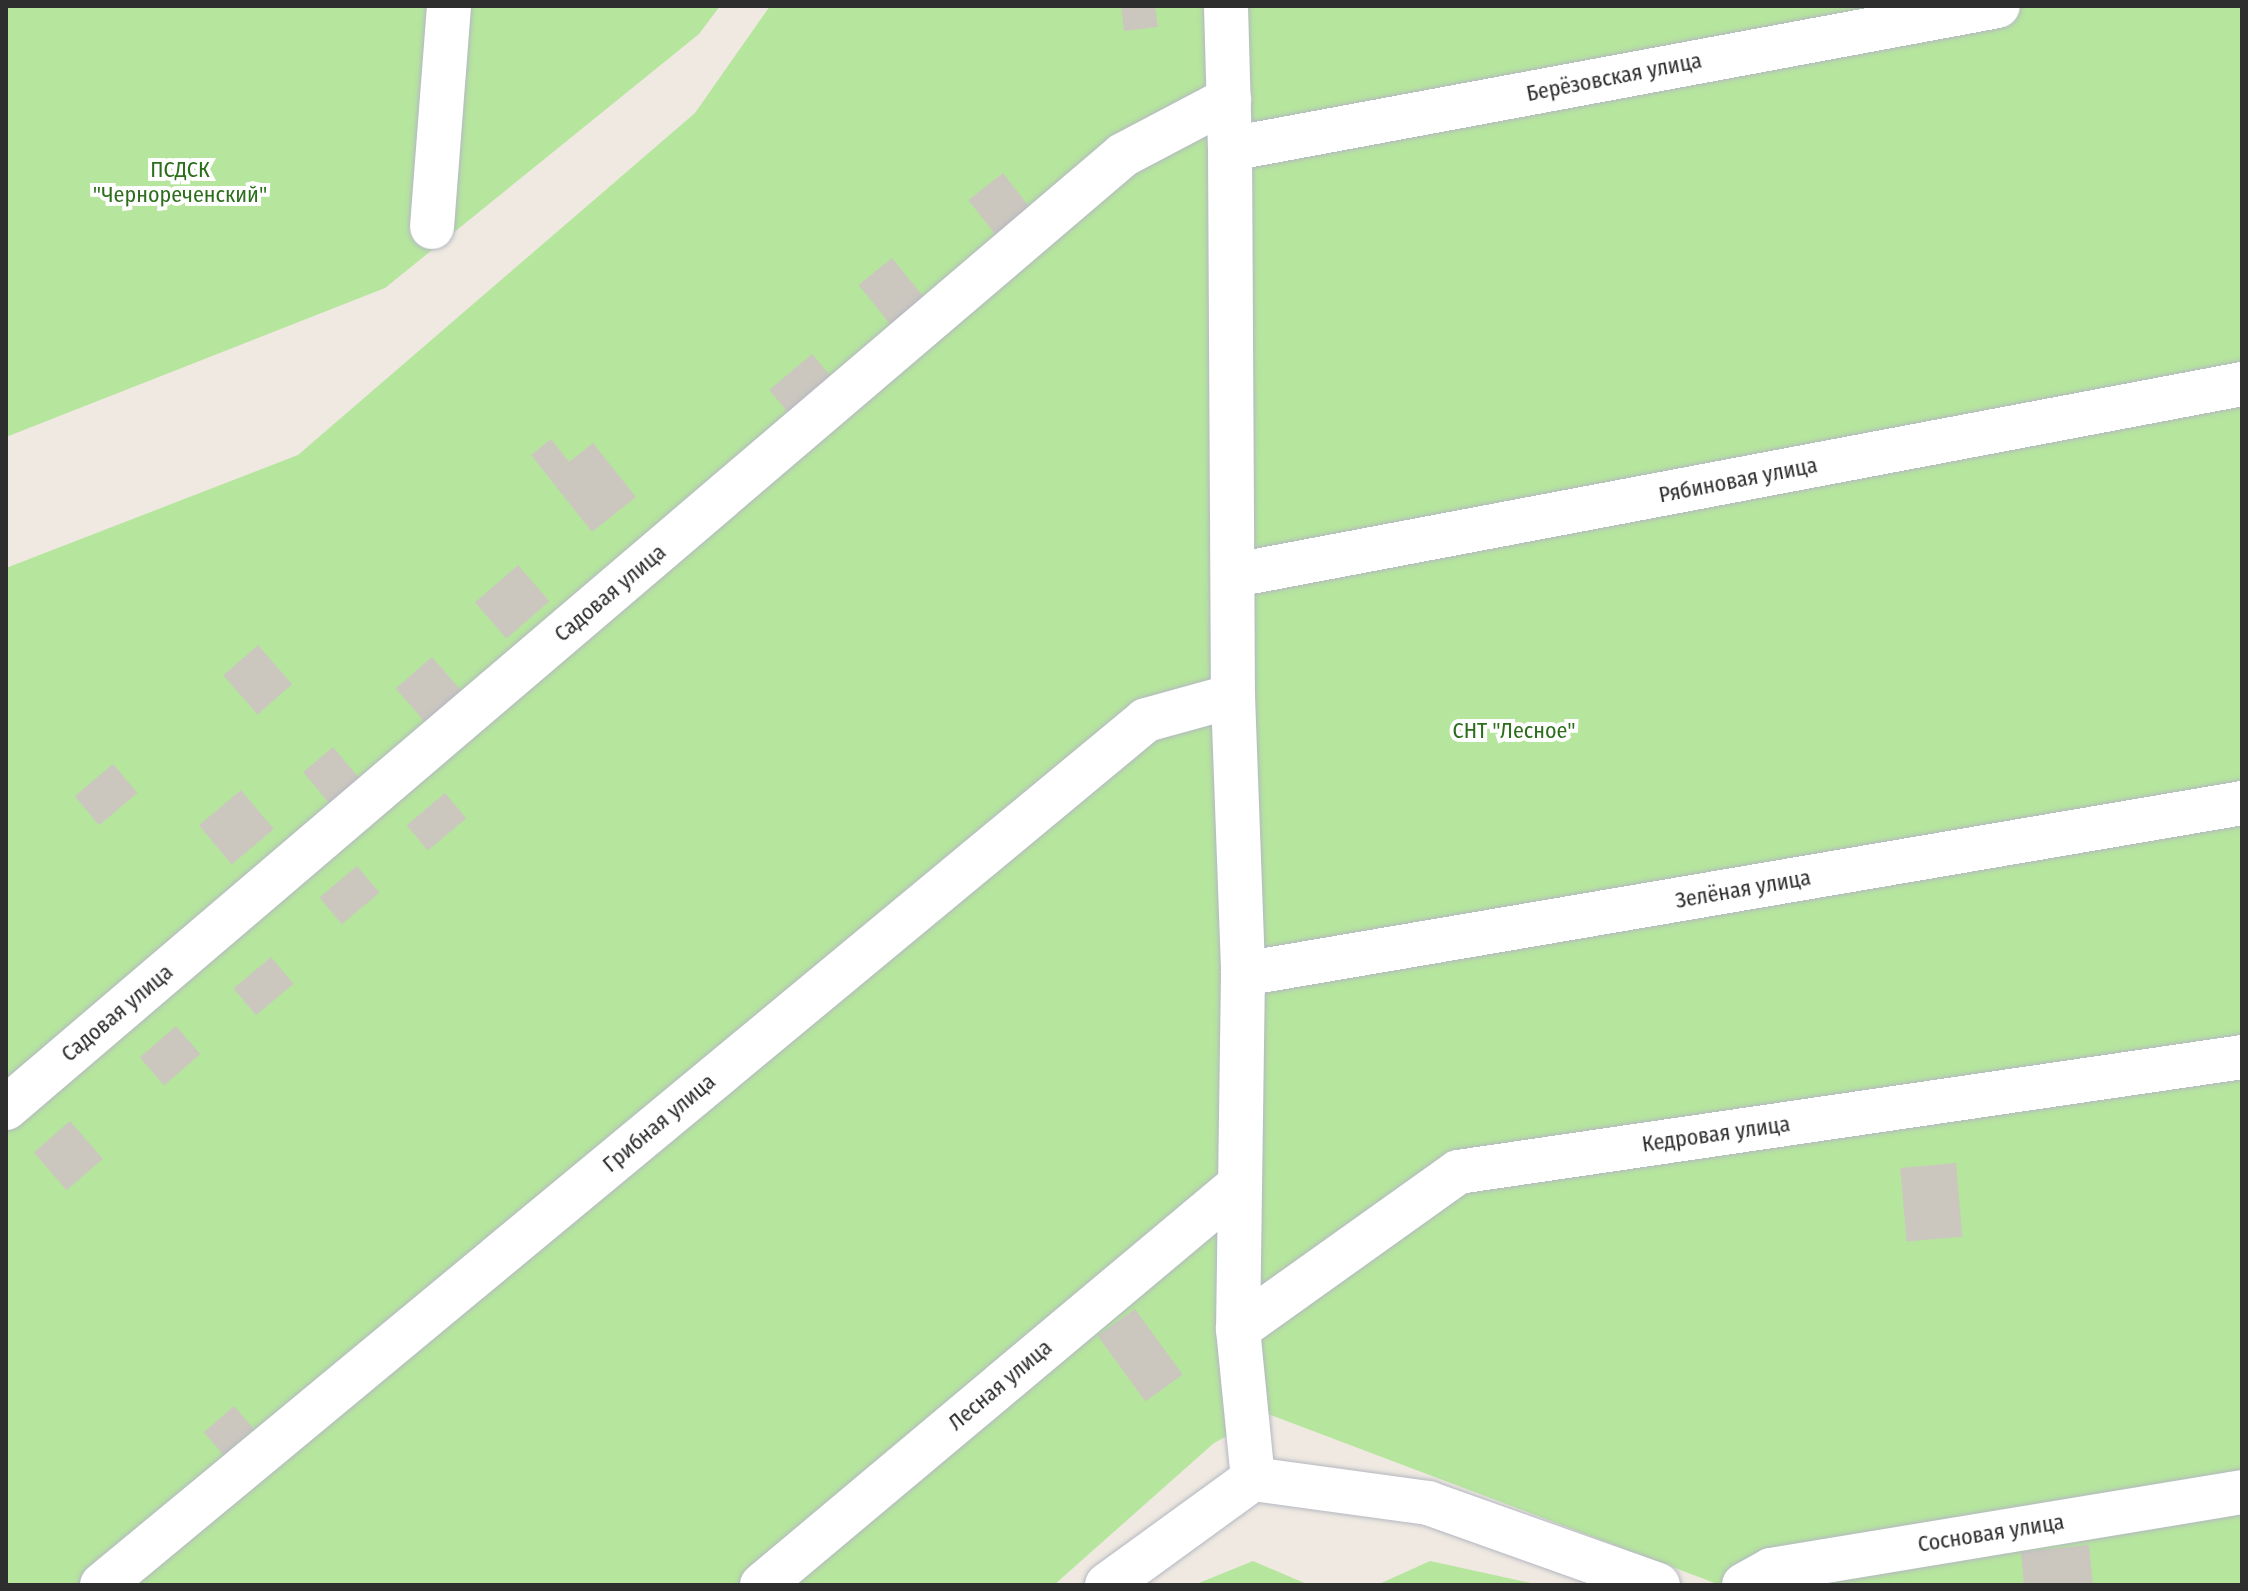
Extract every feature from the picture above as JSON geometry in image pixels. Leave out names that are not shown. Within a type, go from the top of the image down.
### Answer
[{"type":"street","points":[[432,227],[449,6]]},
{"type":"street","points":[[1226,6],[1235,575],[1233,696],[1243,974],[1238,1329],[1253,1479]]},
{"type":"street","name":"Берёзовская улица","points":[[1230,149],[1998,6]]},
{"type":"street","name":"Садовая улица","points":[[6,1108],[1123,155],[1229,99]]},
{"type":"street","name":"Рябиновая улица","points":[[1235,575],[2242,384]]},
{"type":"street","name":"Грибная улица","points":[[102,1585],[1146,720],[1233,696]]},
{"type":"street","name":"Зелёная улица","points":[[1243,974],[2242,803]]},
{"type":"street","name":"Кедровая улица","points":[[1238,1329],[1458,1172],[2242,1057]]},
{"type":"street","name":"Лесная улица","points":[[762,1585],[1238,1186]]},
{"type":"street","points":[[1107,1585],[1253,1479],[1428,1503],[1658,1585]]},
{"type":"street","name":"Сосновая улица","points":[[1744,1585],[1771,1570],[2242,1492]]},
{"type":"green space","name":"ПСДСК \"Чернореченский\"","points":[[6,6],[720,6],[699,34],[385,288],[6,437]]},
{"type":"green space","name":"СНТ \"Лесное\"","points":[[770,6],[2242,6],[2242,1585],[1720,1585],[1268,1414],[1214,1443],[1054,1585],[6,1585],[6,568],[298,455],[695,113]]},
{"type":"green space","points":[[1253,1561],[1309,1585],[1194,1585]]},
{"type":"green space","points":[[1430,1561],[1540,1585],[1377,1585]]},
{"type":"building","points":[[1121,6],[1155,6],[1158,27],[1124,31]]},
{"type":"building","points":[[1003,173],[1032,210],[997,237],[968,200]]},
{"type":"building","points":[[892,258],[929,303],[895,330],[859,285]]},
{"type":"building","points":[[812,354],[836,383],[794,419],[769,390]]},
{"type":"building","points":[[551,439],[569,462],[593,443],[636,497],[592,532],[531,455]]},
{"type":"building","points":[[518,565],[549,601],[506,639],[475,602]]},
{"type":"building","points":[[258,645],[292,684],[257,714],[223,675]]},
{"type":"building","points":[[432,657],[462,692],[426,723],[396,688]]},
{"type":"building","points":[[333,747],[366,786],[336,811],[303,772]]},
{"type":"building","points":[[113,764],[137,793],[99,825],[75,796]]},
{"type":"building","points":[[241,790],[274,829],[232,864],[199,825]]},
{"type":"building","points":[[445,793],[466,818],[428,850],[407,825]]},
{"type":"building","points":[[357,866],[379,893],[342,924],[319,897]]},
{"type":"building","points":[[271,957],[293,984],[256,1015],[233,988]]},
{"type":"building","points":[[176,1026],[200,1054],[164,1085],[140,1057]]},
{"type":"building","points":[[70,1121],[103,1159],[67,1190],[34,1152]]},
{"type":"building","points":[[1956,1163],[1962,1237],[1907,1242],[1900,1168]]},
{"type":"building","points":[[1135,1309],[1183,1375],[1145,1402],[1098,1336]]},
{"type":"building","points":[[234,1406],[254,1429],[223,1455],[204,1432]]},
{"type":"building","points":[[2089,1545],[2093,1585],[2024,1585],[2021,1552]]}]
